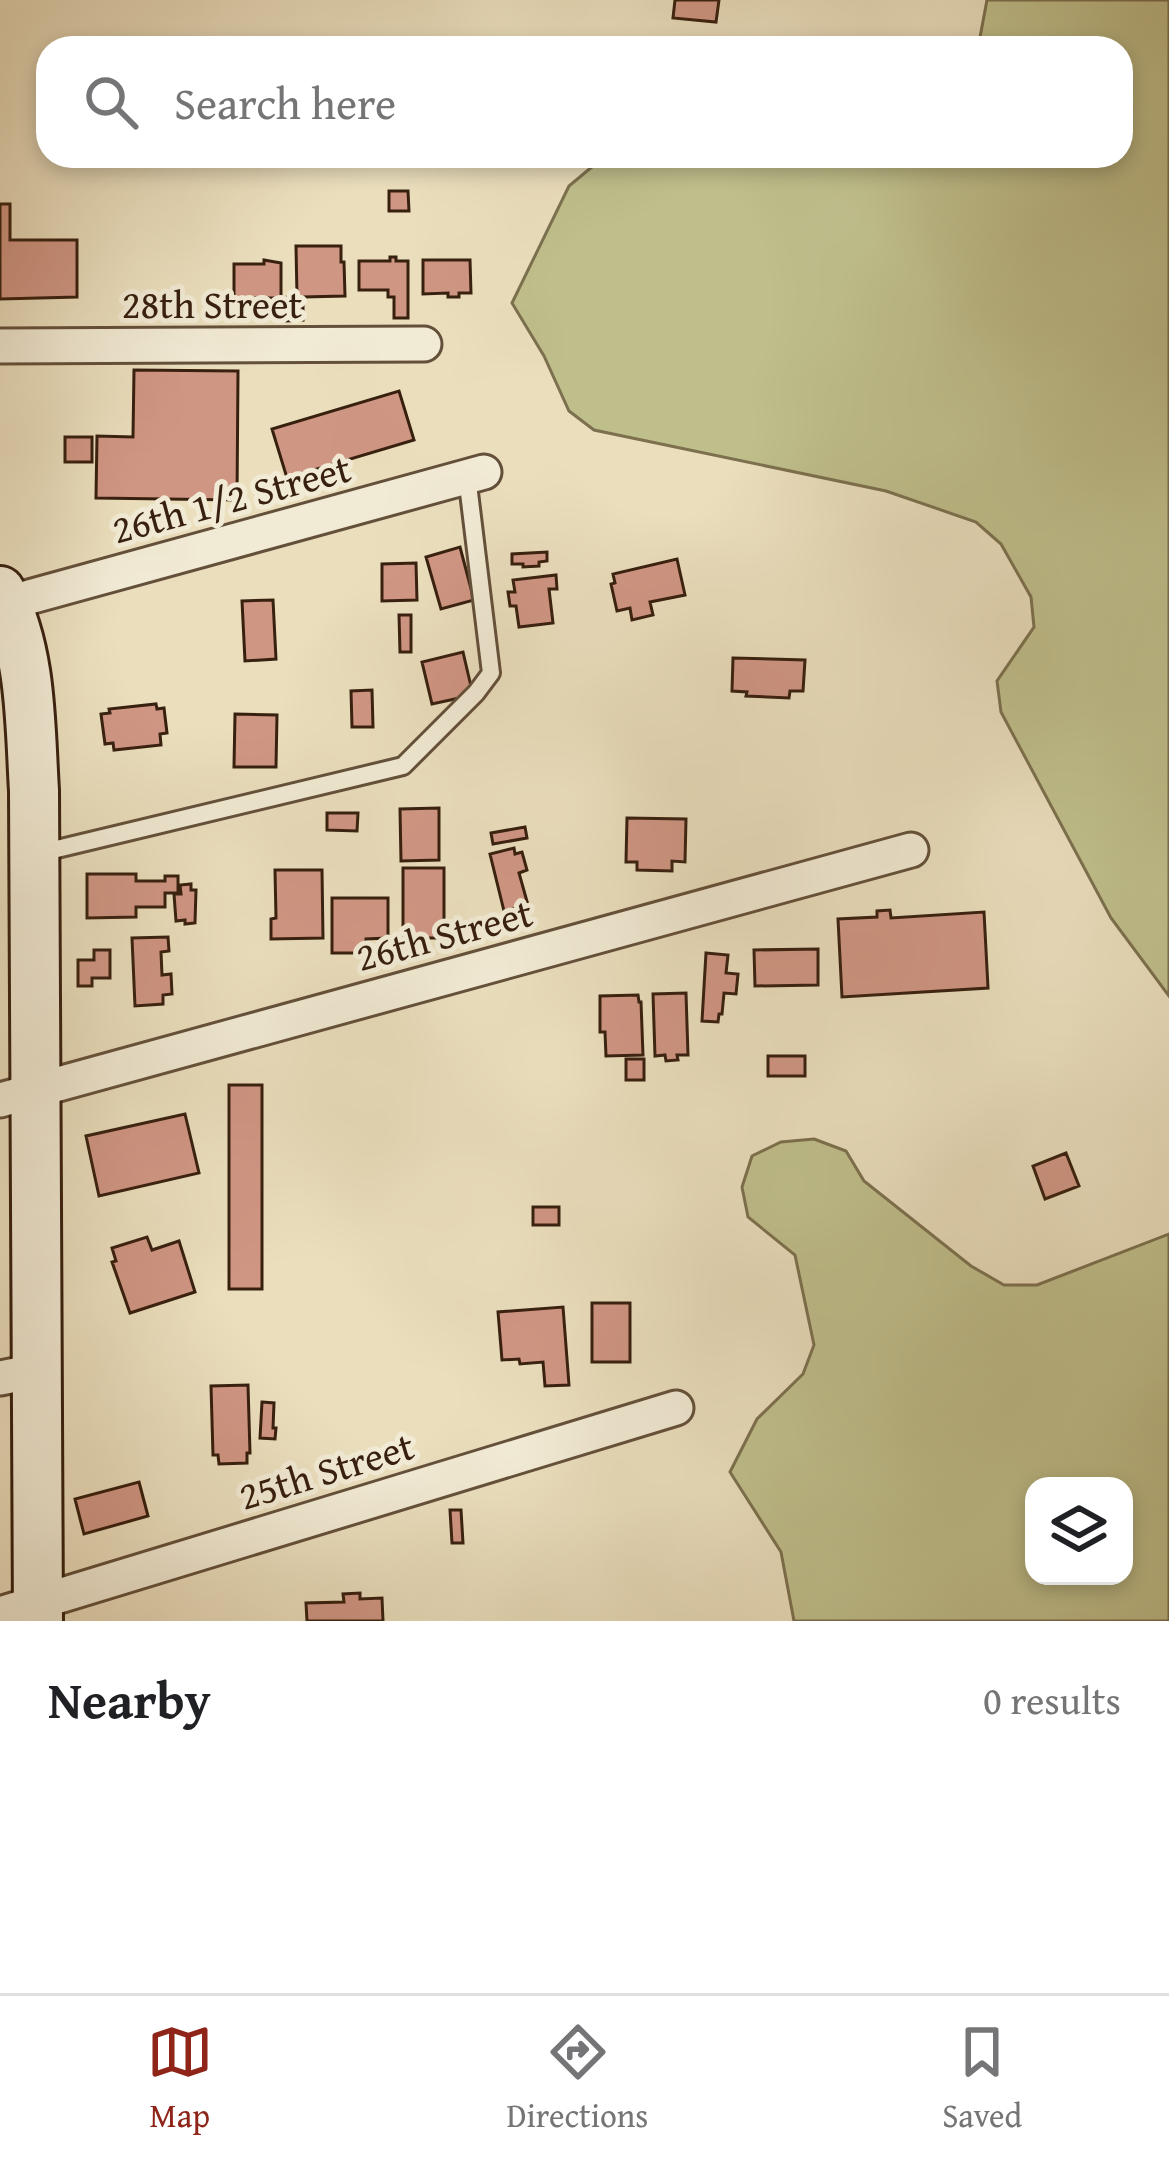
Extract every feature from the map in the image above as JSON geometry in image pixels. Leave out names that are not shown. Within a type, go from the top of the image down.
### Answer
[{"type":"main road","points":[[2,600],[27,674],[35,854],[18,1095],[18,1374],[25,1612]]},
{"type":"street","name":"28th Street","points":[[0,346],[424,344]]},
{"type":"street","name":"26th 1/2 Street","points":[[2,600],[476,474]]},
{"type":"street","name":"26th Street","points":[[18,1095],[911,850]]},
{"type":"street","name":"25th Street","points":[[25,1612],[676,1408]]},
{"type":"lane","points":[[35,854],[403,766],[491,673],[476,474]]},
{"type":"green space","points":[[987,0],[1169,0],[1169,996],[1111,918],[1001,712],[997,681],[1034,627],[1031,597],[1001,544],[976,522],[886,491],[594,430],[569,411],[512,303],[569,186],[591,168],[1133,168],[1133,36],[980,36]]},
{"type":"green space","points":[[814,1139],[846,1151],[864,1181],[971,1266],[1004,1285],[1037,1285],[1169,1234],[1169,1621],[794,1621],[781,1552],[730,1472],[757,1419],[803,1374],[814,1345],[795,1255],[748,1217],[742,1187],[752,1156],[781,1142]]},
{"type":"building","points":[[675,0],[719,0],[716,22],[673,18]]},
{"type":"building","points":[[389,191],[408,191],[409,211],[389,211]]},
{"type":"building","points":[[0,204],[10,204],[10,240],[77,240],[77,297],[0,299]]},
{"type":"building","points":[[296,246],[341,246],[345,296],[303,297],[303,320],[287,321],[287,297],[297,296]]},
{"type":"building","points":[[390,257],[408,261],[408,318],[394,318],[394,297],[388,297],[388,290],[359,290],[359,261],[390,261]]},
{"type":"building","points":[[264,260],[281,263],[281,298],[234,298],[234,264],[264,264]]},
{"type":"building","points":[[423,260],[470,260],[471,293],[459,293],[459,297],[423,294]]},
{"type":"building","points":[[134,370],[238,371],[237,500],[96,498],[97,436],[133,437]]},
{"type":"building","points":[[399,391],[414,440],[287,478],[272,429]]},
{"type":"building","points":[[65,437],[92,437],[92,462],[65,462]]},
{"type":"building","points":[[460,547],[474,600],[441,609],[426,557]]},
{"type":"building","points":[[547,552],[547,561],[539,566],[512,564],[512,554]]},
{"type":"building","points":[[677,559],[685,595],[650,602],[653,615],[632,620],[630,608],[617,611],[613,574]]},
{"type":"building","points":[[416,563],[417,600],[382,601],[382,564]]},
{"type":"building","points":[[556,575],[557,589],[549,589],[553,623],[519,627],[508,592],[515,592],[513,580]]},
{"type":"building","points":[[273,600],[276,659],[245,661],[242,601]]},
{"type":"building","points":[[399,615],[411,615],[411,652],[400,652]]},
{"type":"building","points":[[463,652],[473,695],[432,704],[422,662]]},
{"type":"building","points":[[733,658],[805,660],[803,691],[790,691],[789,698],[732,691]]},
{"type":"building","points":[[372,690],[373,727],[352,727],[351,691]]},
{"type":"building","points":[[156,704],[157,709],[164,708],[167,733],[160,734],[161,745],[114,750],[113,743],[105,744],[101,714]]},
{"type":"building","points":[[235,714],[277,715],[276,767],[234,767]]},
{"type":"building","points":[[439,808],[439,860],[401,861],[400,809]]},
{"type":"building","points":[[327,813],[358,813],[357,831],[327,830]]},
{"type":"building","points":[[627,818],[686,819],[685,862],[672,861],[672,871],[637,870],[637,862],[626,862]]},
{"type":"building","points":[[525,827],[527,838],[493,844],[491,833]]},
{"type":"building","points":[[514,848],[515,854],[522,852],[527,870],[519,873],[528,905],[504,911],[490,854]]},
{"type":"building","points":[[403,868],[444,868],[444,938],[403,938]]},
{"type":"building","points":[[275,870],[322,870],[323,938],[271,939],[271,919],[276,918]]},
{"type":"building","points":[[87,874],[136,874],[136,881],[178,876],[178,893],[165,893],[165,907],[136,907],[136,917],[87,918]]},
{"type":"building","points":[[191,884],[191,890],[196,890],[195,923],[185,924],[185,920],[176,921],[174,894],[181,894],[180,885]]},
{"type":"building","points":[[332,898],[388,898],[388,938],[366,939],[366,953],[332,953]]},
{"type":"building","points":[[890,910],[891,918],[984,912],[988,988],[842,997],[838,919],[877,917],[877,911]]},
{"type":"building","points":[[168,937],[169,951],[161,952],[162,975],[171,974],[172,994],[163,995],[163,1004],[135,1006],[132,938]]},
{"type":"building","points":[[818,949],[818,985],[755,986],[754,950]]},
{"type":"building","points":[[94,950],[110,950],[110,978],[92,978],[92,986],[78,986],[78,960],[94,960]]},
{"type":"building","points":[[706,953],[728,955],[726,973],[738,974],[736,994],[724,993],[718,1022],[702,1021]]},
{"type":"building","points":[[686,993],[688,1055],[666,1061],[665,1055],[655,1056],[653,994]]},
{"type":"building","points":[[638,995],[643,1055],[606,1056],[600,996]]},
{"type":"building","points":[[768,1056],[805,1056],[805,1076],[768,1076]]},
{"type":"building","points":[[626,1059],[644,1059],[644,1080],[626,1080]]},
{"type":"building","points":[[229,1085],[262,1085],[262,1289],[229,1289]]},
{"type":"building","points":[[185,1114],[199,1173],[99,1196],[86,1136]]},
{"type":"building","points":[[1066,1153],[1079,1186],[1045,1199],[1033,1166]]},
{"type":"building","points":[[533,1207],[559,1207],[559,1225],[533,1225]]},
{"type":"building","points":[[147,1237],[152,1250],[179,1241],[195,1292],[130,1313],[112,1262],[116,1261],[112,1248]]},
{"type":"building","points":[[592,1303],[630,1303],[630,1362],[592,1362]]},
{"type":"building","points":[[563,1307],[569,1385],[545,1386],[543,1362],[502,1360],[498,1312]]},
{"type":"building","points":[[248,1385],[247,1463],[219,1464],[218,1455],[213,1455],[211,1386]]},
{"type":"building","points":[[262,1402],[274,1403],[275,1439],[260,1438]]},
{"type":"building","points":[[139,1482],[148,1516],[84,1534],[75,1499]]},
{"type":"building","points":[[450,1510],[461,1510],[463,1543],[452,1543]]},
{"type":"building","points":[[360,1593],[360,1599],[382,1598],[383,1621],[307,1621],[306,1603],[344,1602],[343,1594]]}]
